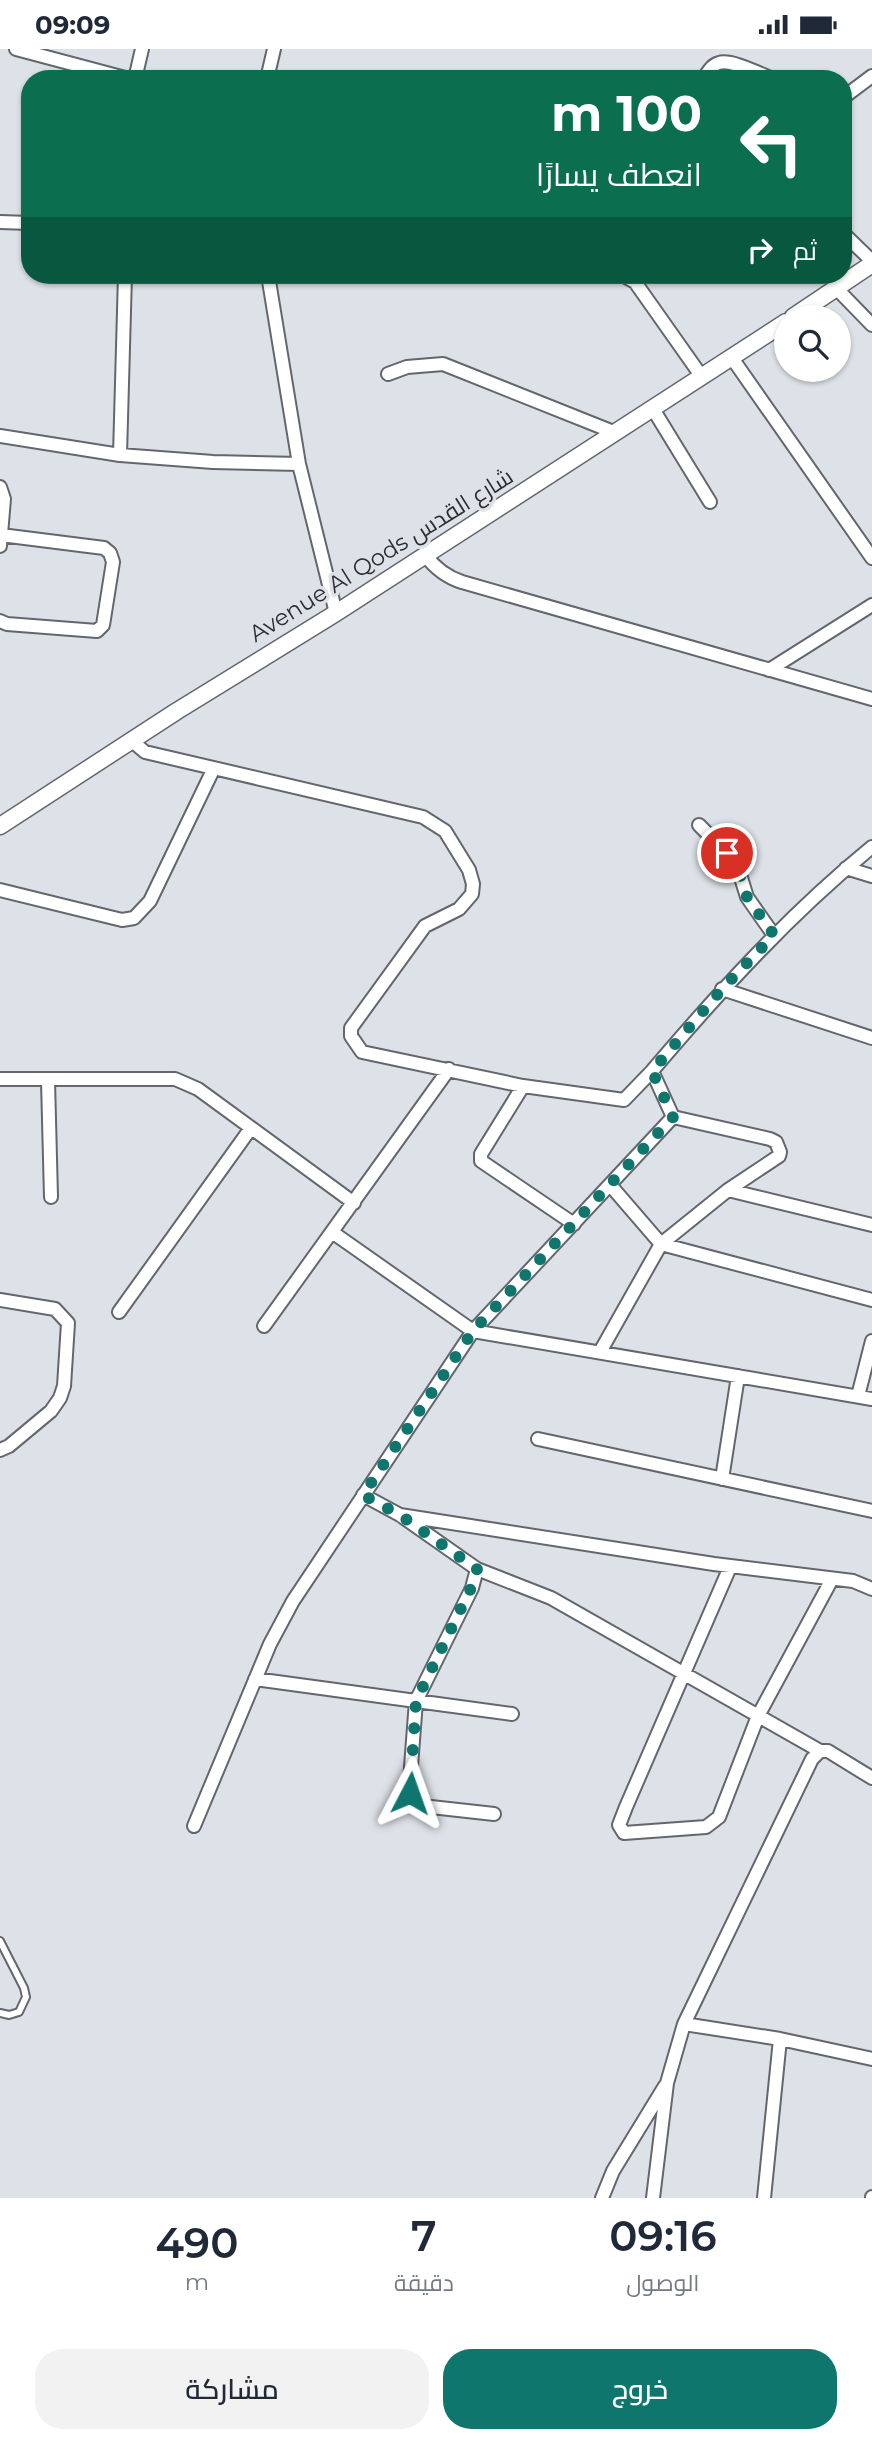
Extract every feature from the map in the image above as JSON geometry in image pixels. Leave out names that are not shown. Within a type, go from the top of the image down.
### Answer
[{"type":"street","points":[[16,49],[95,70]]},
{"type":"street","points":[[137,70],[142,49]]},
{"type":"street","points":[[269,70],[274,49]]},
{"type":"street","points":[[709,70],[718,63],[728,62],[749,70]]},
{"type":"street","points":[[852,91],[872,76]]},
{"type":"street","points":[[0,222],[21,223]]},
{"type":"street","points":[[852,242],[872,263],[852,277]]},
{"type":"street","points":[[120,455],[125,284]]},
{"type":"street","points":[[269,284],[299,464],[336,613]]},
{"type":"street","points":[[636,284],[702,377]]},
{"type":"street","points":[[811,305],[842,284]]},
{"type":"street","points":[[836,288],[872,325]]},
{"type":"street","name":"Avenue Al Qods شارع القدس","points":[[0,826],[774,330]]},
{"type":"street","points":[[732,358],[872,558]]},
{"type":"street","points":[[388,374],[407,367],[443,364],[616,433]]},
{"type":"street","points":[[653,409],[710,502]]},
{"type":"street","points":[[0,436],[120,455],[213,462],[299,464]]},
{"type":"street","points":[[0,487],[4,499],[0,546]]},
{"type":"street","points":[[0,621],[7,624],[97,631],[103,625],[113,562],[110,553],[104,548],[1,535]]},
{"type":"street","points":[[425,555],[435,568],[452,579],[872,699]]},
{"type":"street","points":[[769,670],[872,605]]},
{"type":"street","points":[[132,741],[145,753],[423,817],[445,831],[469,870],[473,884],[472,894],[459,909],[425,926],[351,1028],[351,1036],[362,1052],[523,1086],[624,1100],[722,989],[774,935],[872,847]]},
{"type":"street","points":[[0,890],[122,920],[134,918],[150,901],[213,770]]},
{"type":"street","points":[[699,825],[738,868],[747,897],[774,935]]},
{"type":"street","points":[[846,868],[872,876]]},
{"type":"street","points":[[722,989],[872,1038]]},
{"type":"street","points":[[264,1326],[449,1069]]},
{"type":"street","points":[[652,1071],[673,1117]]},
{"type":"street","points":[[0,1079],[175,1079],[198,1089],[354,1203]]},
{"type":"street","points":[[48,1080],[51,1197]]},
{"type":"street","points":[[523,1086],[481,1154],[481,1161],[574,1224]]},
{"type":"street","points":[[194,1826],[270,1644],[293,1601],[473,1331],[673,1117]]},
{"type":"street","points":[[600,1352],[662,1244],[728,1190],[779,1156],[776,1142],[673,1117]]},
{"type":"street","points":[[118,1312],[251,1128]]},
{"type":"street","points":[[611,1186],[662,1244],[872,1300]]},
{"type":"street","points":[[728,1190],[872,1225]]},
{"type":"street","points":[[332,1232],[473,1331],[872,1399]]},
{"type":"street","points":[[0,1300],[55,1309],[68,1323],[64,1386],[60,1398],[51,1411],[9,1446],[0,1450]]},
{"type":"street","points":[[858,1396],[872,1341]]},
{"type":"street","points":[[722,1479],[738,1376]]},
{"type":"street","points":[[538,1440],[872,1511]]},
{"type":"street","points":[[363,1495],[400,1515],[477,1569],[551,1598],[872,1778]]},
{"type":"street","points":[[400,1515],[730,1567],[853,1581],[872,1589]]},
{"type":"street","points":[[730,1567],[626,1807],[619,1825],[624,1833],[706,1828],[719,1817],[758,1716],[832,1579]]},
{"type":"street","points":[[477,1569],[471,1588],[416,1701],[410,1793],[414,1802],[422,1806],[494,1814]]},
{"type":"street","points":[[255,1679],[512,1714]]},
{"type":"street","points":[[653,2198],[667,2083],[684,2024],[812,1759],[820,1751]]},
{"type":"street","points":[[684,2024],[780,2039],[872,2059]]},
{"type":"street","points":[[764,2198],[780,2039]]},
{"type":"street","points":[[602,2198],[613,2171],[667,2083]]},
{"type":"lane","points":[[0,1941],[26,1997],[19,2012],[9,2015],[0,2013]]},
{"type":"route","points":[[410,1793],[416,1701],[471,1588],[477,1569],[400,1515],[363,1495],[473,1331],[673,1117],[652,1071],[722,989],[774,935],[747,897],[738,868],[727,853]]}]
